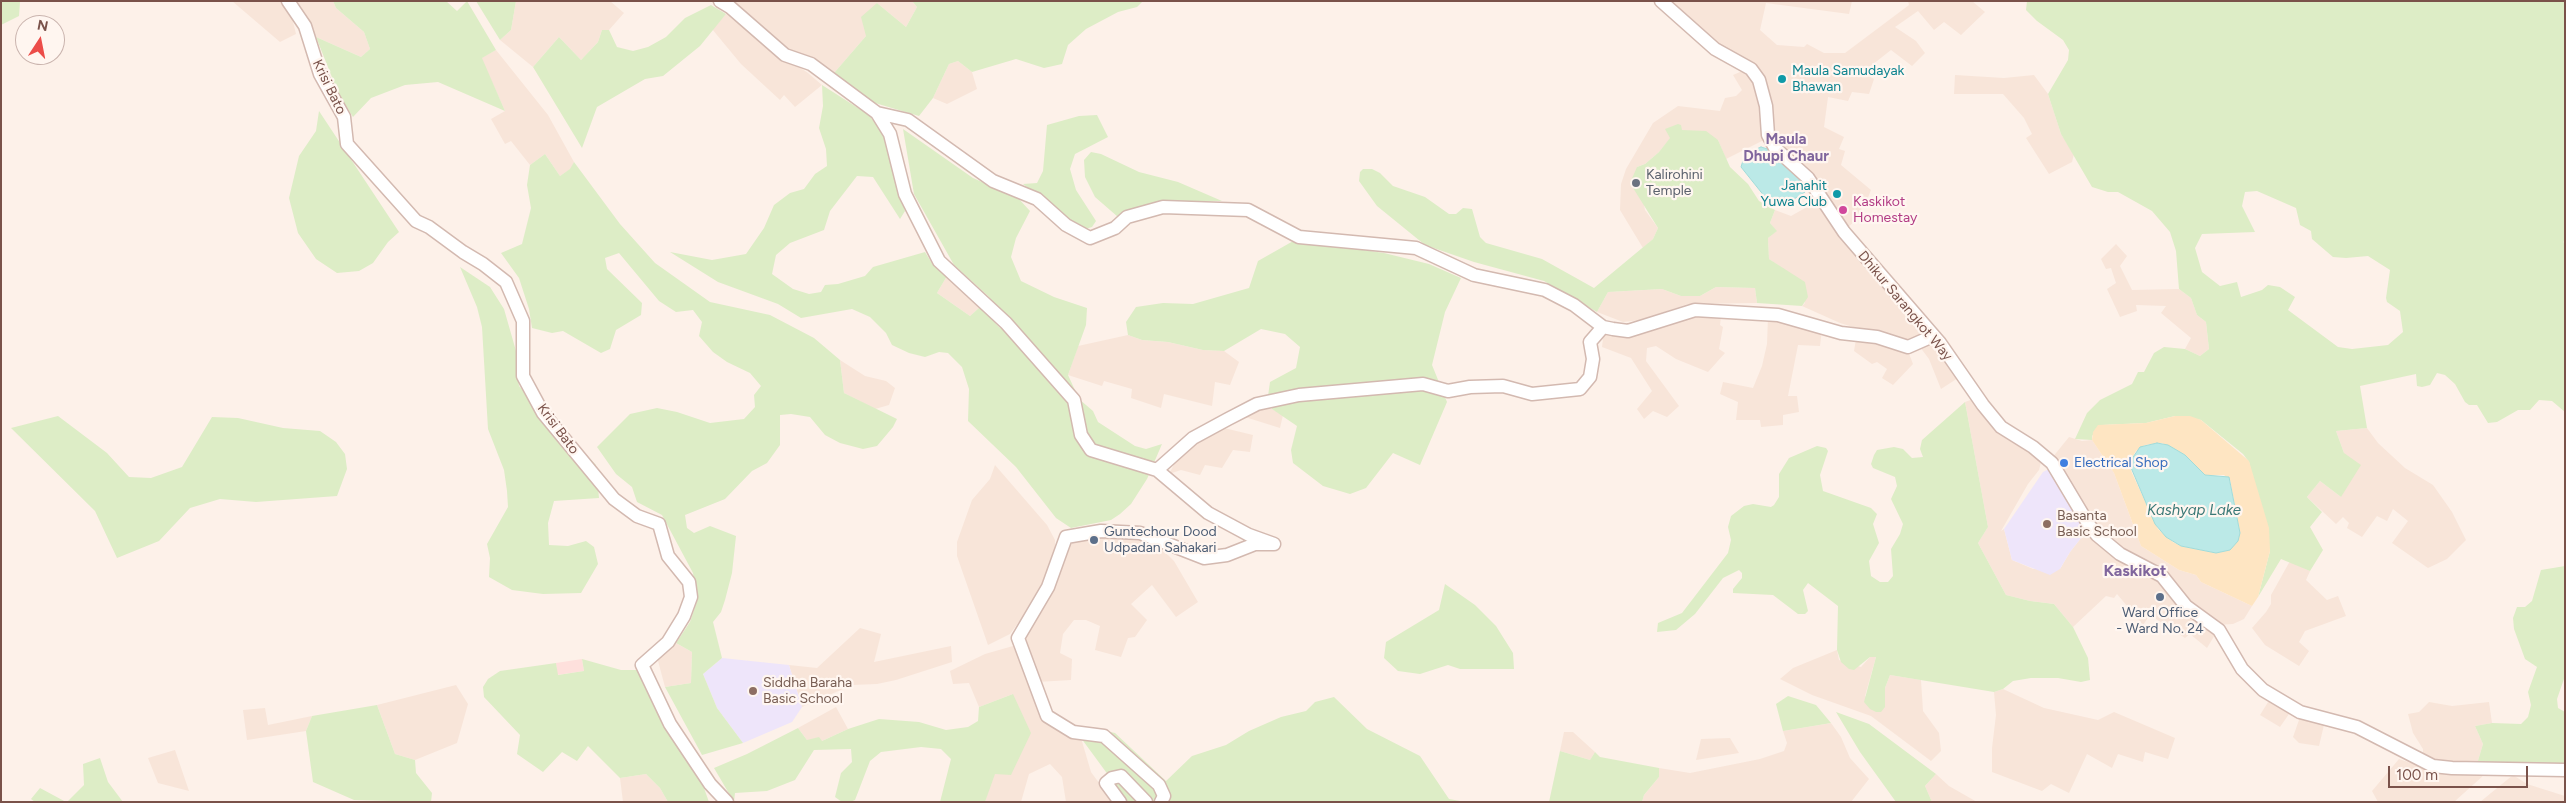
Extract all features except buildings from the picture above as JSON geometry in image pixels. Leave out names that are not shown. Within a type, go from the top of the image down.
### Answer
[{"type":"street","name":"Krisi Bato","points":[[288,1],[305,26],[320,74],[344,117],[347,144],[416,222],[429,227],[506,282],[523,321],[523,376],[543,413],[614,499],[637,516],[659,524],[668,556],[689,582],[691,597],[684,616],[668,642],[642,665],[670,724],[710,784],[727,802]]},
{"type":"street","points":[[720,1],[730,7],[785,55],[811,64],[877,113],[890,134],[905,194],[938,261],[1006,323],[1074,400],[1081,435],[1091,450],[1157,470],[1208,513],[1249,535],[1274,544],[1255,544],[1227,555],[1204,558],[1140,533],[1101,531],[1066,537],[1048,587],[1018,638],[1046,716],[1073,732],[1104,736],[1159,785],[1164,796],[1161,802]]},
{"type":"street","name":"Dhikur Sarangkot Way","points":[[1661,1],[1715,49],[1751,69],[1759,80],[1766,106],[1768,135],[1775,148],[1808,178],[1844,232],[1940,343],[1982,405],[2001,426],[2033,447],[2052,463],[2089,525],[2098,535],[2120,554],[2162,576],[2186,606],[2219,630],[2242,669],[2276,699],[2300,712],[2340,722],[2368,732],[2433,766],[2565,770]]},
{"type":"street","points":[[877,113],[908,120],[993,181],[1037,199],[1066,225],[1090,238],[1115,228],[1127,217],[1163,208],[1248,210],[1299,237],[1416,248],[1474,275],[1545,290],[1574,305],[1603,326],[1628,331],[1695,310],[1778,315],[1841,333],[1877,337],[1908,347],[1933,336]]},
{"type":"street","points":[[1157,470],[1193,438],[1219,424],[1257,404],[1299,395],[1423,384],[1448,391],[1470,387],[1503,386],[1532,394],[1580,389],[1590,378],[1593,360],[1590,342],[1603,326]]},
{"type":"street","points":[[1120,802],[1106,782],[1120,776],[1146,802]]},
{"type":"shaded area","points":[[232,1],[284,1],[290,9],[296,34],[280,42]]},
{"type":"shaded area","points":[[297,1],[333,1],[336,8],[364,32],[370,49],[361,57],[316,37],[308,18]]},
{"type":"shaded area","points":[[516,1],[610,1],[624,13],[609,30],[602,30],[598,42],[581,60],[559,37],[533,67],[500,40],[511,30]]},
{"type":"shaded area","points":[[732,1],[912,1],[917,7],[906,27],[877,3],[866,36],[834,73],[792,51]]},
{"type":"shaded area","points":[[1667,1],[1852,1],[1849,14],[1766,3],[1760,30],[1777,45],[1804,47],[1807,44],[1824,53],[1845,53],[1909,5],[1908,1],[1972,1],[1985,12],[1961,35],[1944,22],[1934,30],[1918,11],[1895,27],[1916,41],[1925,53],[1912,66],[1891,50],[1863,72],[1874,79],[1869,94],[1852,92],[1848,101],[1828,97],[1824,127],[1844,137],[1839,149],[1845,151],[1841,165],[1871,190],[1867,200],[1858,197],[1863,214],[1847,228],[1820,184],[1773,137],[1768,92],[1725,49]]},
{"type":"shaded area","points":[[726,14],[822,85],[795,107],[784,95],[780,100],[741,64],[712,29]]},
{"type":"shaded area","points":[[496,50],[548,115],[574,162],[571,169],[560,176],[545,154],[530,165],[511,141],[505,144],[491,119],[505,111],[481,58]]},
{"type":"shaded area","points":[[958,61],[972,72],[977,89],[947,104],[933,98],[949,64]]},
{"type":"shaded area","points":[[1747,69],[1758,86],[1766,139],[1726,159],[1718,140],[1671,138],[1645,164],[1637,167],[1645,210],[1658,228],[1653,239],[1643,248],[1620,210],[1621,184],[1626,169],[1653,123],[1678,106],[1720,111],[1725,98],[1736,96],[1742,90],[1733,75]]},
{"type":"shaded area","points":[[1955,75],[2004,78],[2034,75],[2048,94],[2061,134],[2074,154],[2072,162],[2049,174],[2026,138],[2032,134],[2024,118],[2003,94],[1954,94]]},
{"type":"shaded area","points":[[1816,202],[1843,241],[1924,334],[1905,343],[1840,323],[1802,306],[1805,303],[1782,268],[1769,259],[1768,238],[1776,231],[1770,223],[1775,210],[1791,216]]},
{"type":"shaded area","points":[[2116,244],[2127,256],[2120,266],[2132,290],[2179,289],[2191,298],[2197,315],[2206,322],[2209,349],[2200,356],[2185,349],[2191,338],[2161,313],[2166,306],[2136,305],[2137,311],[2120,317],[2107,289],[2116,283],[2111,268],[2106,269],[2101,259]]},
{"type":"shaded area","points":[[947,276],[980,307],[970,316],[937,293]]},
{"type":"shaded area","points":[[1716,287],[1755,288],[1757,303],[1688,304],[1641,320],[1623,322],[1597,312],[1608,292],[1662,289],[1681,296],[1700,296]]},
{"type":"shaded area","points":[[1686,315],[1721,317],[1720,325],[1723,327],[1719,349],[1725,353],[1708,372],[1676,359],[1656,346],[1647,348],[1646,361],[1679,406],[1667,417],[1653,411],[1644,419],[1637,409],[1652,391],[1631,358],[1602,347],[1604,330]]},
{"type":"shaded area","points":[[1768,317],[1822,329],[1820,346],[1798,345],[1788,396],[1797,396],[1799,412],[1783,415],[1783,425],[1761,427],[1760,420],[1736,420],[1738,402],[1720,394],[1723,382],[1753,388],[1762,366],[1767,344]]},
{"type":"shaded area","points":[[1128,335],[1142,340],[1168,342],[1203,350],[1224,351],[1239,362],[1230,385],[1215,382],[1212,406],[1164,394],[1161,408],[1131,398],[1132,389],[1104,381],[1102,386],[1068,375],[1078,346]]},
{"type":"shaded area","points":[[1856,339],[1877,339],[1908,351],[1913,364],[1893,385],[1882,378],[1887,369],[1877,362],[1872,364],[1854,351]]},
{"type":"shaded area","points":[[1933,340],[1958,378],[1941,389],[1929,359],[1920,347]]},
{"type":"shaded area","points":[[840,360],[865,376],[886,381],[895,388],[889,405],[875,409],[844,393]]},
{"type":"shaded area","points":[[1976,398],[2042,458],[2039,470],[2028,484],[2001,531],[2004,529],[2012,560],[2033,569],[2060,569],[2070,552],[2089,528],[2157,578],[2175,596],[2184,614],[2216,633],[2207,648],[2190,634],[2185,638],[2150,615],[2143,625],[2117,594],[2114,598],[2106,596],[2073,627],[2054,604],[2006,595],[1978,543],[1988,527],[1965,402]]},
{"type":"shaded area","points":[[1255,407],[1272,409],[1283,415],[1280,428],[1245,417]]},
{"type":"shaded area","points":[[1224,428],[1253,435],[1250,452],[1233,450],[1222,468],[1205,465],[1200,475],[1181,470],[1169,474],[1179,455],[1213,432]]},
{"type":"shaded area","points":[[2367,428],[2378,443],[2405,468],[2433,485],[2452,512],[2466,540],[2447,559],[2428,568],[2392,543],[2408,521],[2393,509],[2387,521],[2377,516],[2362,537],[2347,528],[2349,523],[2343,517],[2336,524],[2307,497],[2320,481],[2341,497],[2344,453],[2336,431]]},
{"type":"shaded area","points":[[2069,437],[2082,441],[2092,440],[2114,473],[2141,546],[2179,570],[2196,575],[2201,582],[2252,606],[2244,619],[2233,624],[2217,625],[2188,599],[2169,575],[2105,539],[2052,458]]},
{"type":"shaded area","points":[[995,465],[1047,525],[1055,540],[1055,556],[1038,596],[1010,634],[988,645],[957,556],[957,542],[972,500],[990,479]]},
{"type":"shaded area","name":"Basanta Basic School","points":[[2049,469],[2089,528],[2070,552],[2060,569],[2050,575],[2012,560],[2004,529],[2043,472]]},
{"type":"shaded area","points":[[1126,535],[1159,546],[1174,561],[1198,602],[1176,617],[1152,585],[1131,604],[1147,620],[1135,637],[1128,638],[1121,657],[1095,650],[1100,626],[1086,620],[1074,620],[1063,634],[1060,653],[1072,659],[1071,680],[1037,682],[1026,641],[1026,631],[1071,539]]},
{"type":"shaded area","points":[[2290,561],[2310,571],[2306,580],[2327,600],[2338,596],[2346,616],[2305,631],[2299,642],[2309,651],[2299,666],[2265,645],[2252,628],[2271,604],[2271,595]]},
{"type":"shaded area","points":[[860,628],[881,634],[874,662],[951,646],[952,662],[896,680],[877,684],[852,685],[802,707],[789,665],[817,668]]},
{"type":"shaded area","points":[[676,643],[692,652],[691,683],[665,687],[657,657]]},
{"type":"shaded area","points":[[1013,646],[1030,682],[1043,719],[1059,731],[1081,738],[1091,772],[1113,802],[1066,802],[1062,777],[1050,764],[1029,774],[1021,802],[985,802],[1013,694],[979,707],[969,683],[953,684],[950,671],[985,654]]},
{"type":"shaded area","points":[[1837,650],[1839,660],[1861,667],[1870,657],[1876,657],[1865,696],[1885,707],[1885,688],[1890,675],[1921,680],[1923,711],[1939,733],[1941,751],[1931,761],[1871,716],[1812,695],[1780,679],[1793,668]]},
{"type":"shaded area","name":"Siddha Baraha Basic School","points":[[722,658],[789,665],[802,707],[792,722],[743,743],[717,708],[703,674]]},
{"type":"shaded area","points":[[582,659],[584,671],[557,675],[556,663]]},
{"type":"shaded area","points":[[456,685],[468,704],[457,743],[415,760],[395,754],[377,705]]},
{"type":"shaded area","points":[[2003,689],[2044,708],[2098,720],[2114,712],[2175,738],[2168,759],[2145,752],[2143,762],[2118,754],[2112,768],[2087,754],[2069,793],[2051,784],[2042,791],[1992,772],[1992,748],[1996,715],[1994,692]]},
{"type":"shaded area","points":[[2270,699],[2295,714],[2324,725],[2319,746],[2299,743],[2293,737],[2299,720],[2289,714],[2280,727],[2260,715]]},
{"type":"shaded area","points":[[2429,702],[2452,706],[2489,702],[2492,723],[2475,726],[2483,744],[2477,764],[2434,761],[2423,758],[2423,749],[2413,733],[2408,714],[2419,712]]},
{"type":"shaded area","points":[[836,707],[848,729],[822,741],[807,740],[798,728]]},
{"type":"shaded area","points":[[265,708],[268,725],[312,716],[306,731],[247,740],[243,710]]},
{"type":"shaded area","points":[[1831,723],[1841,737],[1850,758],[1869,779],[1851,802],[1642,802],[1644,795],[1659,777],[1659,768],[1690,773],[1760,759],[1784,751],[1787,743],[1783,731]]},
{"type":"shaded area","points":[[1564,732],[1573,732],[1595,752],[1590,760],[1560,751]]},
{"type":"shaded area","points":[[1730,738],[1739,753],[1696,760],[1701,739]]},
{"type":"shaded area","points":[[175,750],[189,791],[158,783],[148,758]]},
{"type":"shaded area","points":[[2399,759],[2441,773],[2484,775],[2454,802],[2378,802],[2372,791]]},
{"type":"shaded area","points":[[646,774],[660,788],[668,802],[623,802],[620,778]]},
{"type":"shaded area","points":[[1936,774],[1949,786],[1977,802],[1932,802],[1925,786]]},
{"type":"shaded area","points":[[2513,775],[2527,784],[2565,796],[2565,802],[2480,802]]},
{"type":"green space","points":[[1,1],[20,2],[19,15],[15,15],[15,18],[1,25]]},
{"type":"green space","points":[[333,1],[446,1],[457,11],[467,1],[496,50],[482,58],[505,111],[438,82],[405,85],[371,98],[353,117],[339,95],[316,37],[361,57],[370,49],[364,32],[336,8]]},
{"type":"green space","points":[[476,1],[516,1],[511,30],[500,40]]},
{"type":"green space","points":[[912,1],[1143,1],[1137,7],[1118,12],[1086,29],[1068,45],[1062,64],[1044,68],[1016,59],[972,72],[958,61],[949,64],[933,98],[919,116],[875,103],[834,73],[866,36],[861,17],[877,3],[906,27],[917,7]]},
{"type":"green space","points":[[2027,1],[2565,1],[2565,241],[2563,242],[2565,243],[2565,412],[2552,401],[2539,400],[2530,410],[2518,410],[2497,422],[2488,423],[2477,405],[2469,405],[2465,402],[2455,384],[2445,375],[2437,373],[2430,385],[2422,387],[2417,386],[2416,374],[2360,386],[2367,428],[2336,431],[2344,453],[2361,465],[2341,497],[2320,481],[2307,497],[2322,512],[2310,527],[2323,550],[2310,571],[2281,559],[2258,597],[2270,551],[2249,462],[2243,454],[2201,420],[2175,416],[2146,423],[2102,425],[2092,436],[2092,440],[2075,439],[2087,413],[2100,400],[2132,384],[2138,372],[2144,372],[2154,353],[2164,347],[2185,349],[2200,356],[2209,349],[2206,322],[2197,315],[2191,298],[2179,289],[2176,251],[2170,232],[2152,211],[2118,192],[2108,192],[2092,187],[2061,134],[2048,94],[2068,60],[2069,50],[2063,40],[2037,21],[2026,10]],"holes":[[[2257,191],[2296,208],[2300,225],[2311,231],[2312,239],[2333,257],[2368,256],[2390,270],[2386,298],[2387,302],[2400,311],[2403,332],[2388,345],[2352,349],[2338,347],[2288,310],[2295,297],[2280,287],[2268,285],[2262,290],[2241,297],[2237,282],[2220,286],[2202,272],[2195,248],[2202,234],[2255,232],[2242,206],[2245,192]]]},
{"type":"green space","points":[[711,5],[726,14],[700,46],[663,76],[645,79],[597,107],[582,148],[533,67],[559,37],[581,60],[598,42],[602,30],[609,30],[617,47],[633,51],[648,47],[666,37],[685,18]]},
{"type":"green space","points":[[822,85],[869,115],[884,135],[905,211],[900,219],[873,177],[857,176],[830,211],[824,230],[790,243],[776,255],[772,274],[793,289],[809,294],[821,292],[825,285],[838,284],[865,276],[873,267],[925,252],[933,265],[947,276],[937,293],[970,316],[980,307],[999,327],[1032,347],[988,296],[954,265],[914,194],[903,129],[973,178],[1018,198],[1030,211],[1016,238],[1011,257],[1021,281],[1054,297],[1087,308],[1086,325],[1068,375],[1079,399],[1093,411],[1098,422],[1135,446],[1146,449],[1162,444],[1147,479],[1131,504],[1120,514],[1111,520],[1071,528],[1056,518],[1016,467],[968,421],[969,389],[962,367],[948,353],[939,352],[925,357],[909,353],[892,345],[886,333],[870,317],[852,309],[801,318],[778,304],[718,282],[670,252],[712,260],[746,254],[764,228],[774,205],[790,193],[804,189],[815,174],[827,166],[826,149],[819,128],[823,106]]},
{"type":"green space","points":[[319,111],[399,232],[388,242],[373,263],[359,271],[337,273],[316,259],[298,233],[289,198],[299,156],[316,131]]},
{"type":"green space","points":[[1097,115],[1108,137],[1075,154],[1070,169],[1076,190],[1096,221],[1092,227],[1082,230],[1023,184],[1037,183],[1043,171],[1047,125],[1079,116]]},
{"type":"green space","points":[[1678,124],[1681,125],[1682,130],[1706,131],[1718,140],[1730,167],[1748,184],[1759,201],[1775,210],[1770,223],[1777,231],[1768,238],[1769,259],[1805,282],[1808,297],[1802,306],[1757,303],[1755,288],[1716,287],[1700,296],[1681,296],[1662,289],[1608,292],[1597,312],[1544,281],[1474,262],[1425,245],[1377,206],[1359,181],[1360,172],[1363,169],[1372,169],[1380,173],[1393,186],[1425,197],[1449,214],[1456,214],[1463,208],[1472,209],[1480,237],[1486,243],[1542,259],[1594,288],[1653,239],[1658,228],[1630,183],[1637,167],[1645,164],[1659,152],[1670,138],[1665,129]]},
{"type":"green space","points":[[1091,152],[1101,154],[1139,172],[1178,182],[1222,201],[1162,202],[1118,217],[1095,197],[1085,177],[1084,160]]},
{"type":"green space","points":[[545,154],[560,176],[570,169],[574,162],[620,224],[655,263],[710,302],[770,315],[814,338],[840,360],[844,393],[897,419],[893,427],[877,446],[863,449],[840,443],[825,435],[810,417],[791,414],[780,415],[780,445],[767,463],[752,471],[725,499],[685,515],[687,528],[694,533],[710,526],[736,536],[732,573],[725,600],[721,612],[713,622],[722,658],[703,674],[717,708],[743,743],[702,755],[665,687],[691,683],[692,652],[676,643],[690,622],[697,601],[693,573],[662,515],[637,502],[632,487],[616,474],[597,447],[630,414],[657,408],[677,412],[710,423],[744,419],[755,407],[754,395],[761,386],[750,373],[727,362],[713,352],[699,336],[702,322],[693,310],[676,312],[659,301],[619,253],[605,258],[607,269],[642,303],[641,315],[616,330],[610,349],[601,353],[563,331],[552,333],[532,328],[529,309],[519,278],[501,253],[522,244],[531,208],[527,185],[530,165]]},
{"type":"green space","points":[[1295,240],[1384,253],[1429,264],[1461,278],[1445,312],[1432,365],[1447,402],[1420,465],[1393,453],[1366,488],[1350,494],[1323,486],[1293,463],[1291,450],[1297,426],[1272,409],[1268,396],[1270,382],[1296,368],[1300,347],[1285,334],[1261,329],[1224,351],[1203,350],[1168,342],[1142,340],[1128,335],[1126,322],[1136,307],[1163,303],[1193,304],[1249,288],[1258,261]]},
{"type":"green space","points":[[460,267],[490,287],[504,309],[516,351],[519,386],[596,465],[599,498],[554,501],[548,523],[549,545],[568,546],[586,541],[594,547],[598,564],[581,593],[543,594],[512,590],[489,577],[490,558],[487,544],[508,507],[507,491],[504,470],[488,429],[482,327],[477,307]]},
{"type":"green space","points":[[1965,402],[1988,527],[1978,543],[2006,595],[2054,604],[2073,627],[2088,658],[2090,680],[2081,682],[2058,678],[2031,678],[2013,681],[2003,689],[1994,692],[1890,675],[1885,688],[1885,707],[1881,712],[1876,712],[1870,709],[1864,702],[1876,657],[1870,657],[1854,670],[1849,669],[1841,662],[1837,650],[1838,606],[1808,583],[1803,590],[1808,611],[1805,614],[1798,614],[1773,595],[1733,593],[1733,589],[1742,578],[1742,573],[1739,570],[1723,578],[1695,614],[1676,630],[1657,632],[1658,623],[1682,613],[1728,553],[1731,540],[1728,527],[1731,516],[1744,506],[1753,504],[1771,507],[1774,505],[1779,497],[1779,474],[1789,458],[1817,446],[1826,448],[1828,451],[1820,475],[1823,491],[1871,508],[1877,514],[1873,524],[1879,543],[1869,561],[1871,576],[1880,582],[1888,582],[1893,576],[1891,549],[1900,534],[1903,524],[1891,499],[1897,486],[1895,477],[1873,468],[1871,464],[1874,455],[1877,450],[1894,447],[1903,449],[1912,458],[1923,457],[1920,449],[1922,440]]},
{"type":"green space","points":[[58,416],[107,453],[129,477],[151,478],[182,467],[212,417],[238,418],[283,428],[320,431],[336,442],[345,454],[347,469],[337,496],[256,502],[220,499],[190,508],[159,541],[117,558],[95,511],[11,428]]},
{"type":"green space","points":[[2565,566],[2565,676],[2557,699],[2558,708],[2565,712],[2565,767],[2477,764],[2483,744],[2475,726],[2492,723],[2521,724],[2528,717],[2531,705],[2528,692],[2537,667],[2525,659],[2514,629],[2513,618],[2517,607],[2525,607],[2532,601],[2541,570]]},
{"type":"green space","points":[[1445,584],[1475,605],[1496,626],[1513,653],[1514,669],[1460,669],[1448,665],[1420,674],[1398,671],[1384,658],[1386,642],[1439,610]]},
{"type":"green space","points":[[582,659],[621,670],[641,670],[700,777],[709,802],[668,802],[660,788],[646,774],[620,778],[588,746],[577,761],[562,752],[543,772],[517,754],[520,735],[484,697],[483,687],[488,679],[500,671],[556,663],[558,675],[584,671]]},
{"type":"green space","points":[[1013,694],[1031,733],[1011,775],[995,774],[985,802],[940,802],[951,759],[941,749],[921,747],[881,752],[870,761],[855,800],[850,802],[842,802],[835,797],[841,773],[852,762],[851,749],[814,750],[795,780],[767,791],[735,793],[734,802],[714,768],[747,754],[798,728],[807,740],[819,737],[822,741],[848,729],[879,719],[919,722],[946,730],[968,727],[978,721],[979,707]]},
{"type":"green space","points":[[1788,696],[1816,705],[1831,723],[1783,731],[1776,704]]},
{"type":"green space","points":[[1334,697],[1367,729],[1420,756],[1449,799],[1466,802],[1128,802],[1081,738],[1093,728],[1115,733],[1166,781],[1192,756],[1226,745],[1249,731],[1281,717],[1306,711],[1315,702]]},
{"type":"green space","points":[[377,705],[395,754],[415,760],[416,773],[432,793],[431,802],[354,800],[313,782],[306,731],[312,716]]},
{"type":"green space","points":[[1836,712],[1869,724],[1936,774],[1925,786],[1932,802],[1896,802],[1860,752]]},
{"type":"green space","points":[[1560,751],[1590,760],[1595,752],[1600,757],[1659,768],[1659,777],[1644,795],[1642,802],[1549,802]]},
{"type":"green space","points":[[100,758],[108,782],[123,802],[67,802],[84,785],[83,764]]},
{"type":"green space","points":[[40,788],[66,802],[35,802],[31,799]]},
{"type":"sand","points":[[2175,416],[2190,416],[2201,420],[2249,461],[2269,528],[2270,551],[2258,597],[2252,606],[2201,582],[2196,575],[2179,570],[2141,546],[2114,473],[2092,440],[2093,432],[2098,425],[2146,423]],"holes":[[[2162,443],[2185,455],[2205,475],[2224,475],[2230,480],[2239,527],[2239,537],[2230,550],[2216,553],[2181,546],[2173,542],[2158,529],[2129,463],[2136,451],[2145,445]]]},
{"type":"water","points":[[1761,147],[1771,150],[1801,178],[1806,188],[1805,192],[1783,206],[1778,207],[1765,197],[1741,167],[1745,154]]},
{"type":"water","name":"Kashyap Lake","points":[[2157,443],[2168,445],[2185,455],[2205,475],[2229,477],[2240,533],[2238,541],[2230,550],[2216,553],[2181,546],[2166,537],[2155,524],[2129,463],[2140,447]]},
{"type":"place","name":"Maula Samudayak Bhawan","points":[[1782,79]]},
{"type":"place","name":"Kalirohini Temple","points":[[1636,183]]},
{"type":"place","name":"Janahit Yuwa Club","points":[[1837,194]]},
{"type":"place","name":"Kaskikot Homestay","points":[[1843,210]]},
{"type":"place","name":"Electrical Shop","points":[[2064,463]]},
{"type":"place","name":"Basanta Basic School","points":[[2047,524]]},
{"type":"place","name":"Guntechour Dood Udpadan Sahakari","points":[[1094,540]]},
{"type":"place","name":"Ward Office - Ward No. 24","points":[[2160,597]]},
{"type":"place","name":"Siddha Baraha Basic School","points":[[753,691]]},
{"type":"district","name":"Maula Dhupi Chaur","points":[[1786,148]]},
{"type":"district","name":"Kaskikot","points":[[2135,571]]}]
